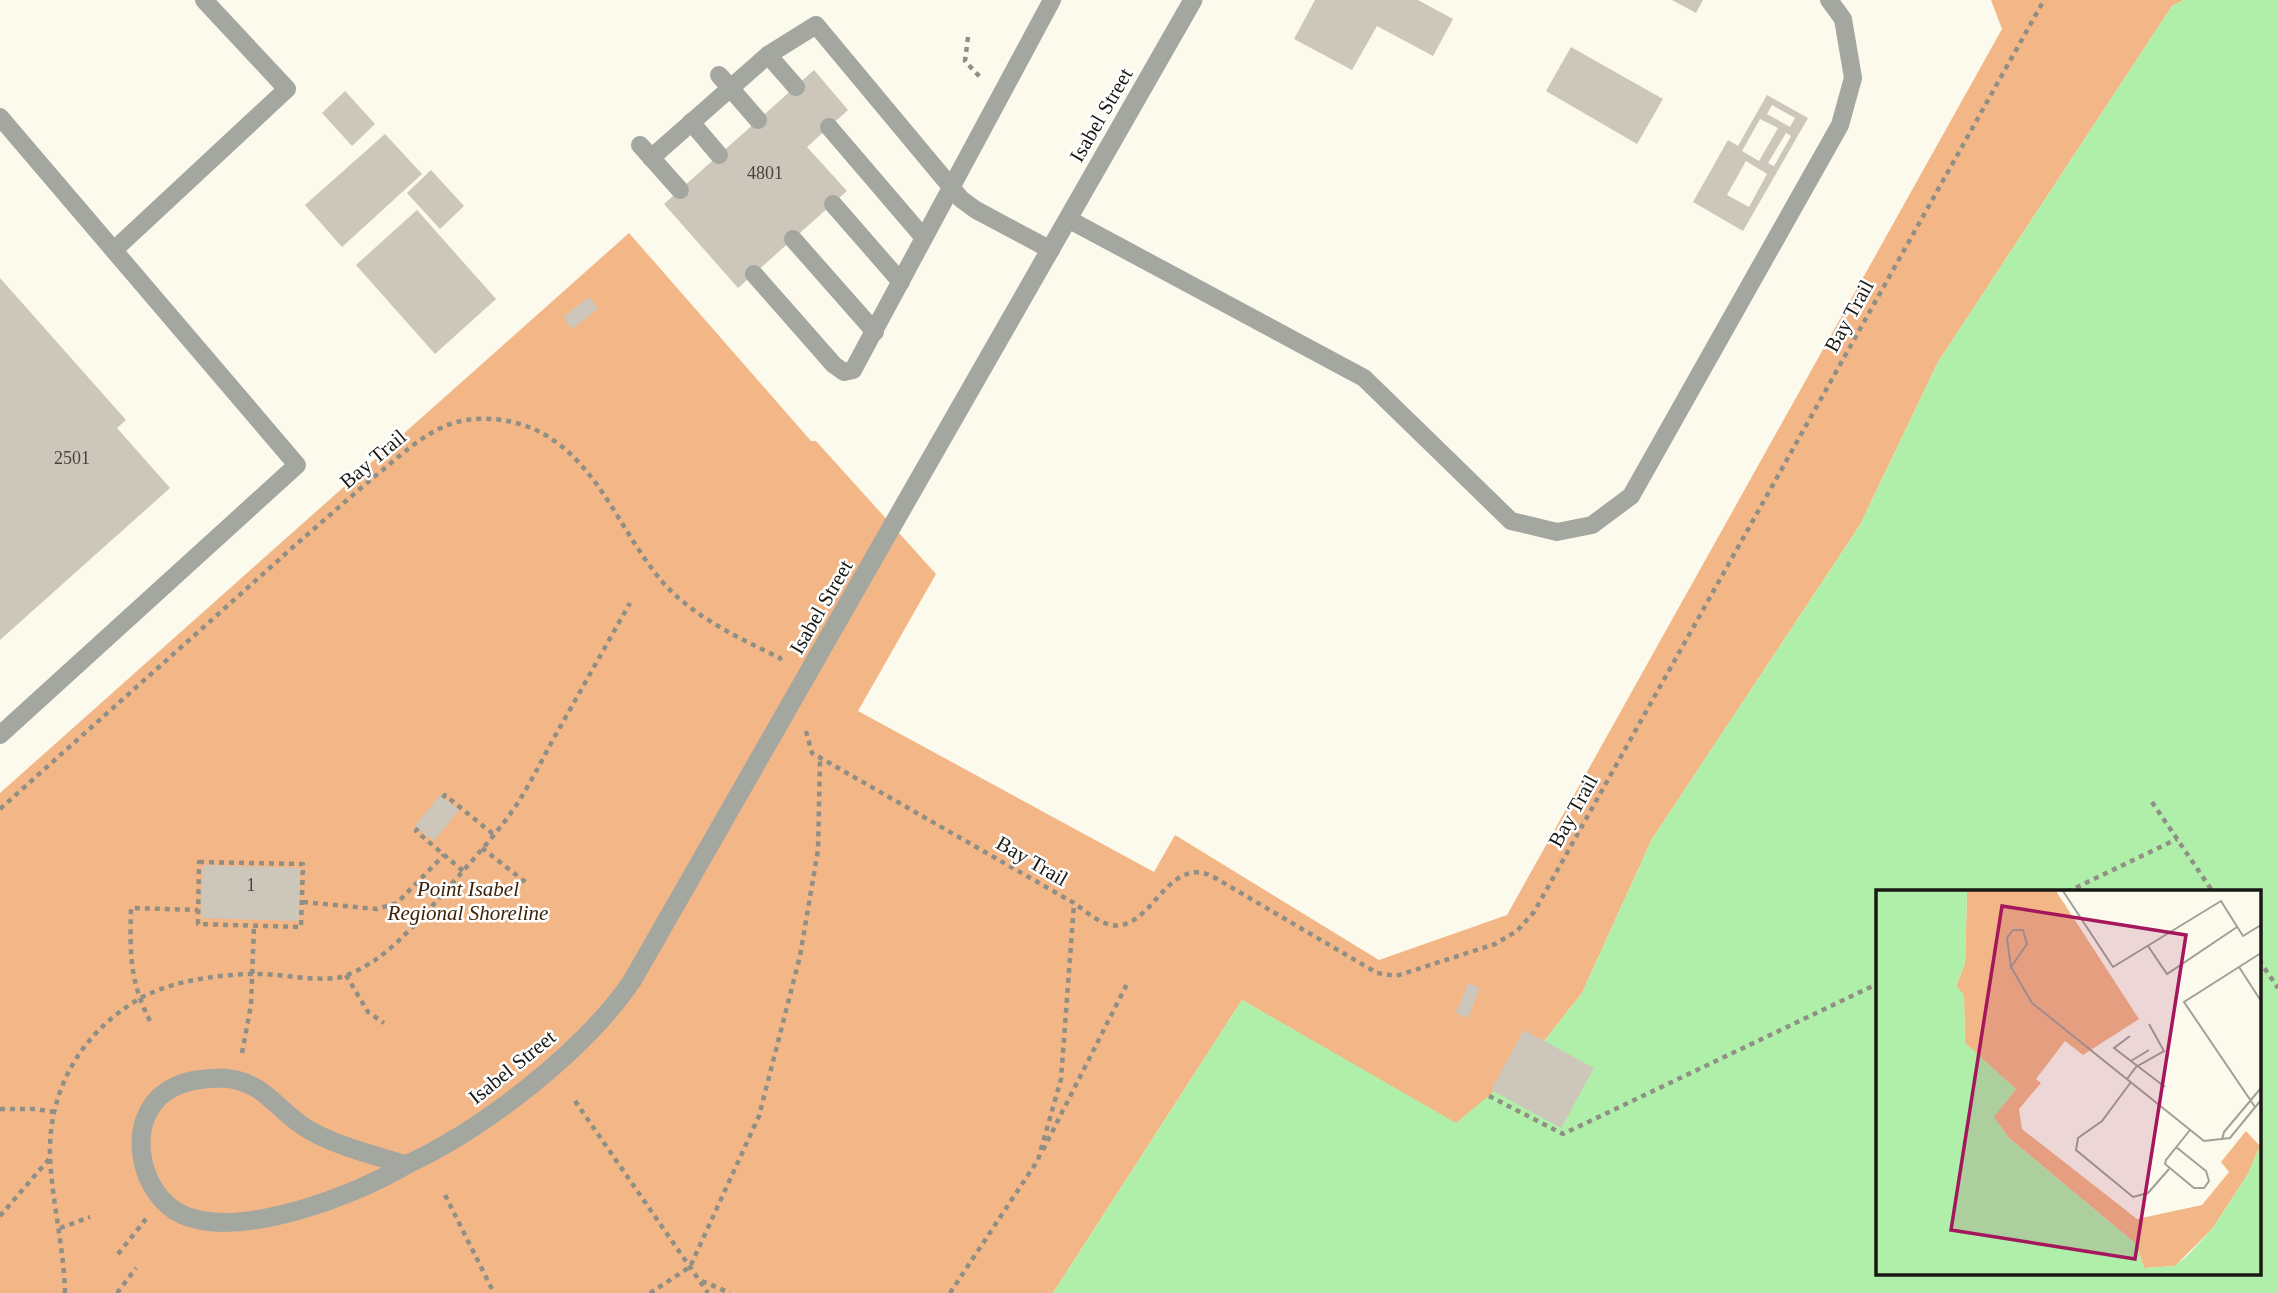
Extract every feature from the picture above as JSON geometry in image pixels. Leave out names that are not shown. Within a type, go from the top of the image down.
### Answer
[{"type":"street","name":"Isabel Street","points":[[237,1079],[211,1078],[182,1084],[163,1094],[148,1111],[143,1123],[142,1151],[148,1177],[163,1199],[180,1214],[195,1220],[246,1221],[327,1201],[381,1181],[450,1143],[509,1101],[579,1042],[622,996],[643,964],[1193,0]]},
{"type":"street","points":[[237,1079],[262,1091],[296,1122],[319,1136],[406,1165]]},
{"type":"lane","points":[[114,250],[287,89],[204,0]]},
{"type":"lane","points":[[754,274],[828,359],[841,370],[850,371],[855,368],[1052,0]]},
{"type":"lane","points":[[1068,219],[1364,378],[1511,521],[1557,532],[1592,525],[1631,496],[1840,125],[1853,78],[1843,19],[1829,0]]},
{"type":"lane","points":[[680,190],[646,151],[691,122],[724,82],[816,24],[951,188],[976,211],[1051,250]]},
{"type":"lane","points":[[768,55],[796,87]]},
{"type":"lane","points":[[724,82],[758,120]]},
{"type":"lane","points":[[0,117],[297,465],[0,735]]},
{"type":"lane","points":[[691,122],[719,155]]},
{"type":"lane","points":[[830,127],[925,238]]},
{"type":"lane","points":[[833,204],[901,282]]},
{"type":"lane","points":[[793,239],[874,332]]},
{"type":"path","name":"Bay Trail","points":[[812,753],[1110,925],[1124,924],[1135,919],[1182,876],[1202,873],[1377,973],[1396,975],[1495,944],[1517,931],[1534,912],[2044,0]]},
{"type":"path","points":[[968,37],[965,61],[1000,98]]},
{"type":"path","name":"Bay Trail","points":[[0,809],[381,471],[424,437],[464,421],[482,419],[512,422],[551,439],[583,467],[651,566],[680,599],[708,619],[780,658]]},
{"type":"path","points":[[65,1293],[60,1228],[50,1158],[58,1092],[66,1073],[82,1050],[99,1031],[139,999],[166,988],[194,980],[252,974],[337,978],[373,961],[422,918],[518,802],[630,603]]},
{"type":"path","points":[[650,1293],[690,1267],[759,1116],[800,956],[818,850],[820,758]]},
{"type":"path","points":[[443,798],[445,795],[493,834]]},
{"type":"path","points":[[2152,802],[2212,890]]},
{"type":"path","points":[[418,828],[416,831],[463,871]]},
{"type":"path","points":[[2071,890],[2177,839]]},
{"type":"path","points":[[482,848],[529,885]]},
{"type":"path","points":[[303,902],[377,909],[397,903],[444,855]]},
{"type":"path","points":[[199,862],[303,864],[301,927],[198,924],[198,910],[199,862]]},
{"type":"path","points":[[1038,1160],[1061,1079],[1074,903]]},
{"type":"path","points":[[150,1021],[139,999],[130,959],[131,908],[198,910]]},
{"type":"path","points":[[237,1079],[251,1005],[254,926]]},
{"type":"path","points":[[2260,961],[2278,988]]},
{"type":"path","points":[[346,975],[368,1012],[384,1023]]},
{"type":"path","points":[[950,1293],[1038,1160],[1128,982]]},
{"type":"path","points":[[1489,1096],[1563,1134],[1876,984]]},
{"type":"path","points":[[575,1101],[708,1293]]},
{"type":"path","points":[[0,1109],[54,1112]]},
{"type":"path","points":[[0,1216],[50,1158]]},
{"type":"path","points":[[445,1195],[494,1293]]},
{"type":"path","points":[[118,1254],[163,1199]]},
{"type":"path","points":[[60,1228],[90,1217]]},
{"type":"path","points":[[117,1293],[135,1268]]},
{"type":"path","points":[[702,1281],[730,1293]]},
{"type":"green space","name":"Point Isabel Regional Shoreline","points":[[1991,0],[2184,0],[2172,6],[1938,362],[1860,525],[1652,839],[1582,993],[1534,1058],[1456,1124],[1242,1000],[1053,1293],[0,1293],[0,793],[629,233],[811,441],[816,441],[936,574],[858,711],[1154,872],[1175,835],[1379,960],[1507,915],[2002,29]]},
{"type":"shaded area","points":[[2184,0],[2278,0],[2278,1293],[1053,1293],[1242,1000],[1456,1123],[1534,1058],[1582,993],[1652,839],[1860,525],[1938,362],[2172,6]]},
{"type":"building","points":[[1315,0],[1418,0],[1453,19],[1433,56],[1377,26],[1352,70],[1294,39]]},
{"type":"building","points":[[1672,0],[1703,0],[1696,13]]},
{"type":"building","points":[[1571,47],[1663,99],[1637,144],[1546,91]]},
{"type":"building","points":[[814,70],[848,110],[807,147],[847,191],[738,288],[664,204]]},
{"type":"building","points":[[345,91],[375,124],[352,146],[322,113]]},
{"type":"building","points":[[1767,95],[1808,118],[1743,231],[1693,202],[1728,140],[1738,146]],"holes":[[[1772,105],[1795,118],[1790,127],[1767,114]],[[1760,119],[1778,128],[1759,161],[1742,151]],[[1786,133],[1791,136],[1774,166],[1768,163]],[[1746,161],[1767,174],[1749,207],[1727,195]]]},
{"type":"building","points":[[385,134],[422,174],[342,247],[305,205]]},
{"type":"building","points":[[431,170],[464,206],[440,229],[407,193]]},
{"type":"building","points":[[417,210],[496,299],[435,354],[356,265]]},
{"type":"building","points":[[0,278],[126,420],[117,428],[170,488],[0,640]]},
{"type":"building","points":[[589,297],[598,309],[572,329],[563,317]]},
{"type":"building","points":[[440,795],[459,810],[434,841],[415,826]]},
{"type":"building","points":[[203,865],[300,868],[299,921],[201,918]]},
{"type":"building","points":[[1468,983],[1480,988],[1468,1018],[1456,1013]]},
{"type":"building","points":[[1524,1030],[1594,1068],[1561,1128],[1491,1090]]}]
